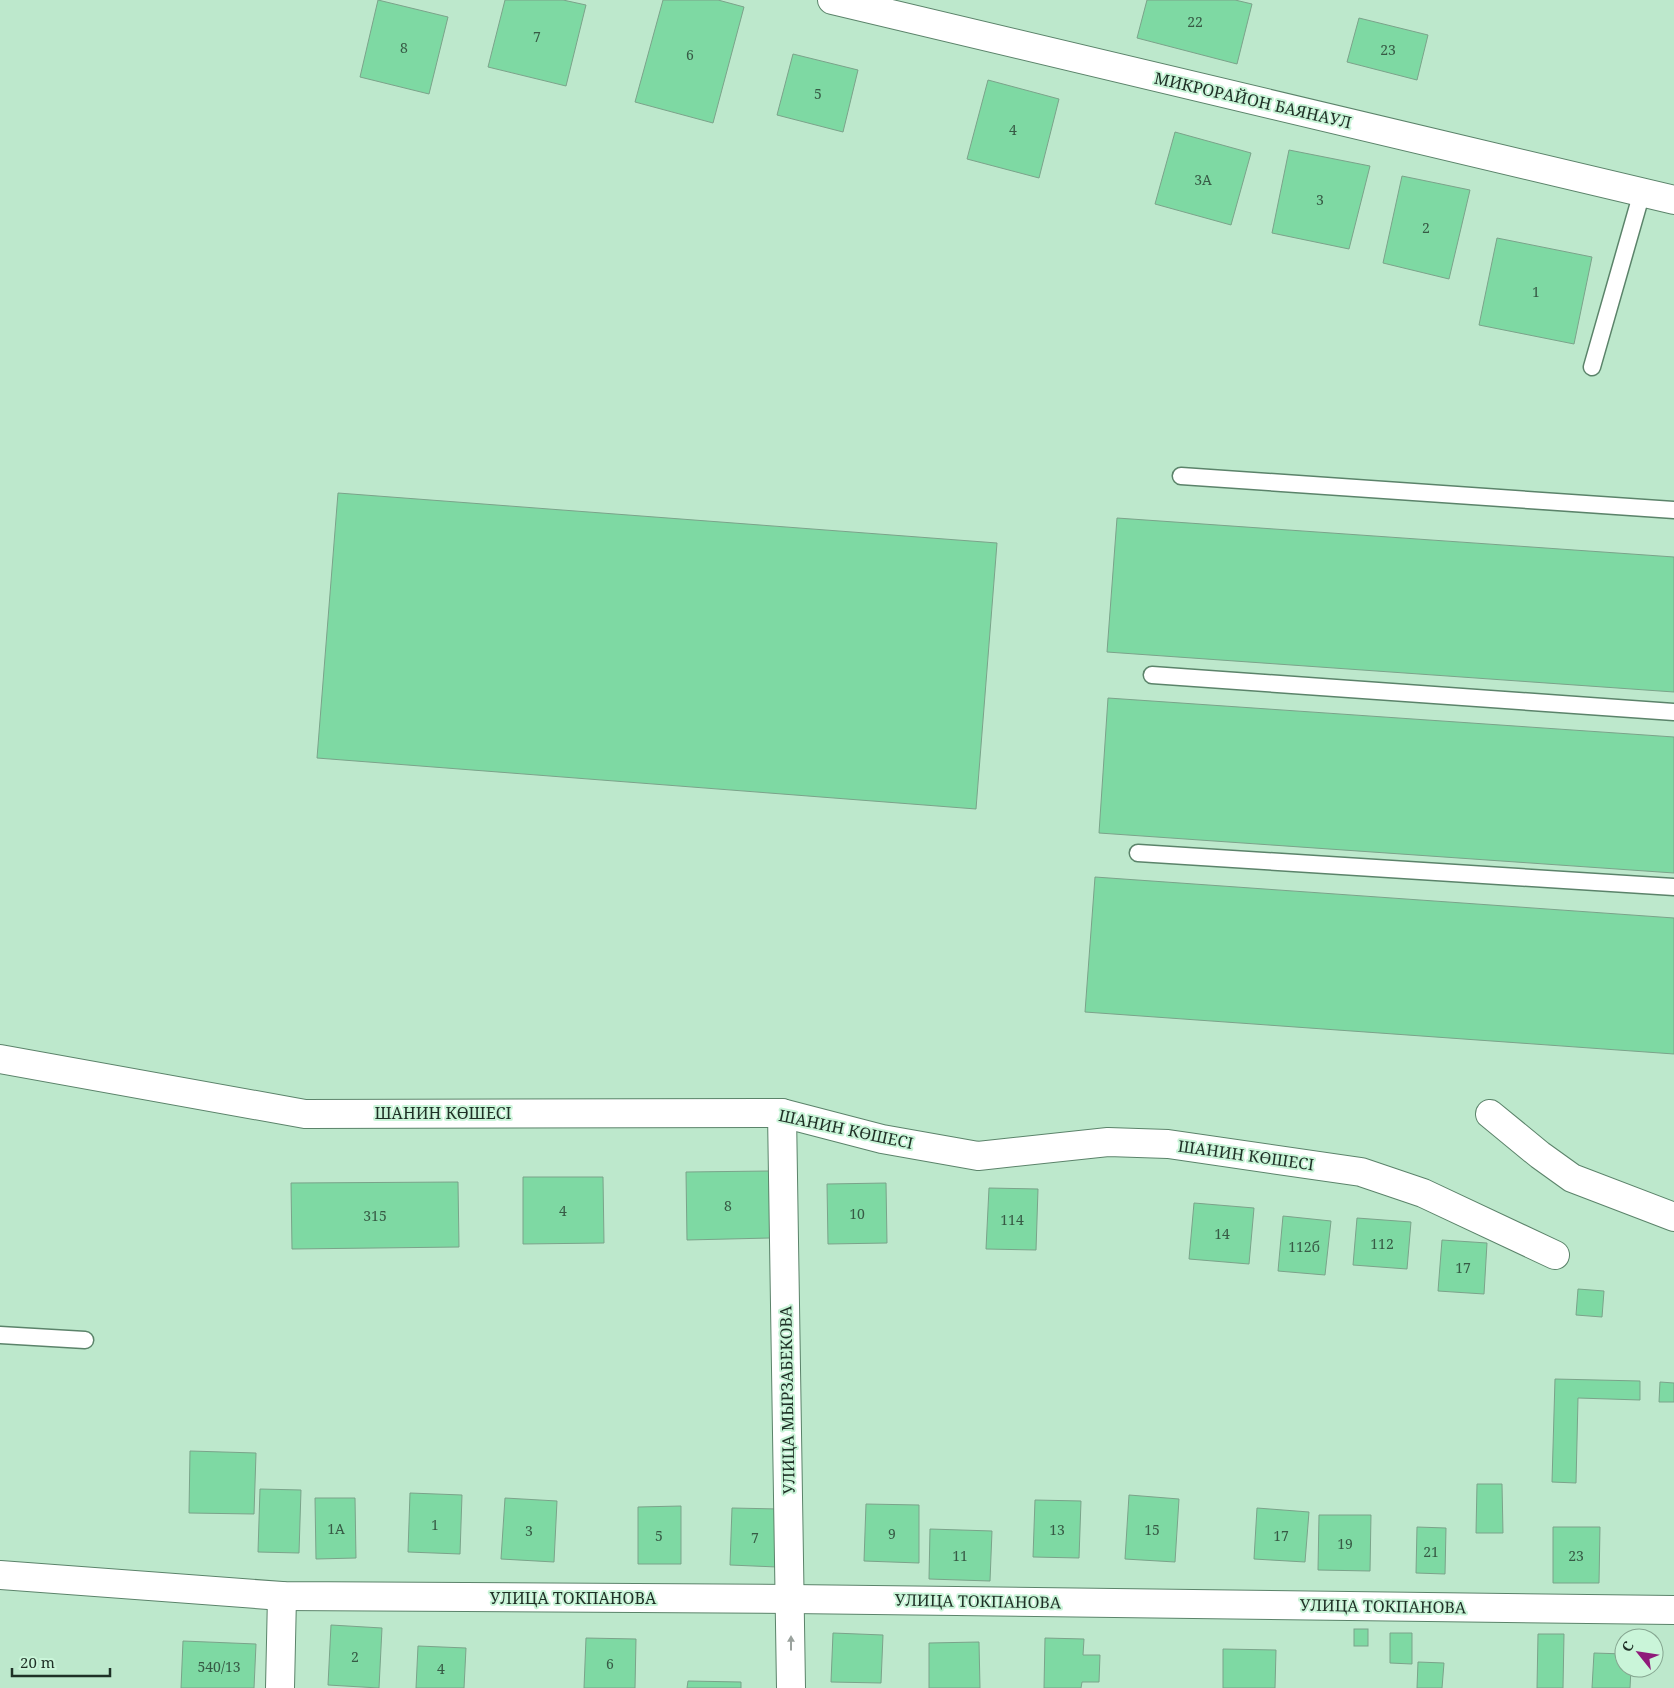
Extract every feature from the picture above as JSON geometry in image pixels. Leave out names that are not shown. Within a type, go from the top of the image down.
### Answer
[{"type":"street","name":"МИКРОРАЙОН БАЯНАУЛ","points":[[832,0],[1674,200]]},
{"type":"street","name":"ШАНИН КӨШЕСІ","points":[[0,1059],[305,1114],[782,1113],[882,1139],[978,1156],[1108,1142],[1168,1144],[1361,1172],[1423,1193],[1555,1255]]},
{"type":"street","name":"УЛИЦА МЫРЗАБЕКОВА","points":[[782,1113],[791,1688]]},
{"type":"street","points":[[1490,1114],[1540,1155],[1572,1178],[1674,1217]]},
{"type":"street","name":"УЛИЦА ТОКПАНОВА","points":[[0,1575],[282,1596],[791,1599],[1674,1610]]},
{"type":"street","points":[[280,1688],[282,1596]]},
{"type":"lane","points":[[1592,367],[1642,192]]},
{"type":"lane","points":[[1181,476],[1674,510]]},
{"type":"lane","points":[[1152,675],[1674,712]]},
{"type":"lane","points":[[1138,853],[1674,887]]},
{"type":"lane","points":[[0,1335],[85,1340]]},
{"type":"building","points":[[378,0],[448,17],[429,94],[360,77]]},
{"type":"building","points":[[505,0],[563,0],[586,5],[566,86],[488,67]]},
{"type":"building","points":[[663,0],[718,0],[744,7],[713,123],[635,102]]},
{"type":"building","points":[[1147,0],[1235,0],[1252,4],[1237,64],[1137,38]]},
{"type":"building","points":[[1359,18],[1428,35],[1417,80],[1347,62]]},
{"type":"building","points":[[793,54],[858,70],[843,132],[777,115]]},
{"type":"building","points":[[988,80],[1059,99],[1039,178],[967,159]]},
{"type":"building","points":[[1175,132],[1251,153],[1231,225],[1155,204]]},
{"type":"building","points":[[1289,150],[1370,166],[1349,249],[1272,233]]},
{"type":"building","points":[[1402,176],[1470,190],[1449,279],[1383,263]]},
{"type":"building","points":[[1497,238],[1592,257],[1574,344],[1479,325]]},
{"type":"building","points":[[338,493],[997,543],[976,809],[317,758]]},
{"type":"building","points":[[1117,518],[1674,557],[1674,692],[1107,652]]},
{"type":"building","points":[[1108,698],[1674,737],[1674,873],[1099,833]]},
{"type":"building","points":[[1095,877],[1674,918],[1674,1054],[1085,1012]]},
{"type":"building","points":[[769,1171],[770,1238],[687,1240],[686,1172]]},
{"type":"building","points":[[523,1177],[603,1177],[604,1243],[523,1244]]},
{"type":"building","points":[[458,1182],[459,1247],[292,1249],[291,1183]]},
{"type":"building","points":[[886,1183],[887,1243],[828,1244],[827,1184]]},
{"type":"building","points":[[989,1188],[1038,1189],[1036,1250],[986,1249]]},
{"type":"building","points":[[1194,1203],[1254,1208],[1249,1264],[1189,1259]]},
{"type":"building","points":[[1283,1216],[1331,1221],[1325,1275],[1278,1271]]},
{"type":"building","points":[[1357,1218],[1411,1222],[1407,1269],[1353,1265]]},
{"type":"building","points":[[1442,1240],[1487,1243],[1484,1294],[1438,1291]]},
{"type":"building","points":[[1578,1289],[1604,1291],[1602,1317],[1576,1315]]},
{"type":"building","points":[[1555,1379],[1640,1381],[1640,1400],[1578,1398],[1576,1483],[1552,1482]]},
{"type":"building","points":[[1660,1382],[1674,1383],[1674,1402],[1659,1402]]},
{"type":"building","points":[[190,1451],[256,1453],[254,1514],[189,1513]]},
{"type":"building","points":[[1477,1484],[1502,1484],[1503,1533],[1476,1533]]},
{"type":"building","points":[[260,1489],[301,1490],[299,1553],[258,1552]]},
{"type":"building","points":[[410,1493],[462,1495],[460,1554],[408,1552]]},
{"type":"building","points":[[1129,1495],[1179,1499],[1175,1562],[1125,1559]]},
{"type":"building","points":[[315,1498],[355,1498],[356,1558],[316,1559]]},
{"type":"building","points":[[505,1498],[557,1501],[554,1562],[501,1559]]},
{"type":"building","points":[[1035,1500],[1081,1501],[1079,1558],[1033,1557]]},
{"type":"building","points":[[866,1504],[919,1505],[919,1563],[864,1561]]},
{"type":"building","points":[[681,1506],[681,1564],[638,1564],[638,1507]]},
{"type":"building","points":[[732,1508],[779,1509],[777,1567],[730,1565]]},
{"type":"building","points":[[1257,1508],[1309,1512],[1305,1562],[1254,1559]]},
{"type":"building","points":[[1319,1515],[1371,1515],[1370,1571],[1318,1570]]},
{"type":"building","points":[[1417,1527],[1446,1528],[1445,1574],[1416,1573]]},
{"type":"building","points":[[1553,1527],[1600,1527],[1599,1583],[1553,1583]]},
{"type":"building","points":[[930,1529],[992,1531],[990,1581],[929,1579]]},
{"type":"building","points":[[331,1625],[382,1628],[379,1688],[328,1685]]},
{"type":"building","points":[[1354,1629],[1368,1629],[1368,1646],[1354,1646]]},
{"type":"building","points":[[833,1633],[883,1635],[881,1683],[831,1682]]},
{"type":"building","points":[[1390,1633],[1412,1633],[1412,1664],[1390,1663]]},
{"type":"building","points":[[1538,1634],[1564,1634],[1563,1688],[1537,1688]]},
{"type":"building","points":[[586,1638],[636,1639],[635,1688],[584,1688]]},
{"type":"building","points":[[1045,1638],[1084,1639],[1083,1655],[1100,1655],[1099,1682],[1082,1682],[1081,1688],[1044,1688]]},
{"type":"building","points":[[183,1641],[256,1644],[254,1688],[181,1688]]},
{"type":"building","points":[[979,1642],[980,1688],[929,1688],[929,1643]]},
{"type":"building","points":[[418,1646],[466,1648],[464,1688],[416,1688]]},
{"type":"building","points":[[1223,1649],[1276,1650],[1275,1688],[1223,1688]]},
{"type":"building","points":[[1594,1653],[1614,1654],[1614,1678],[1630,1678],[1630,1688],[1592,1688]]},
{"type":"building","points":[[1418,1662],[1444,1663],[1442,1688],[1417,1688]]},
{"type":"building","points":[[688,1681],[741,1682],[741,1688],[687,1688]]}]
